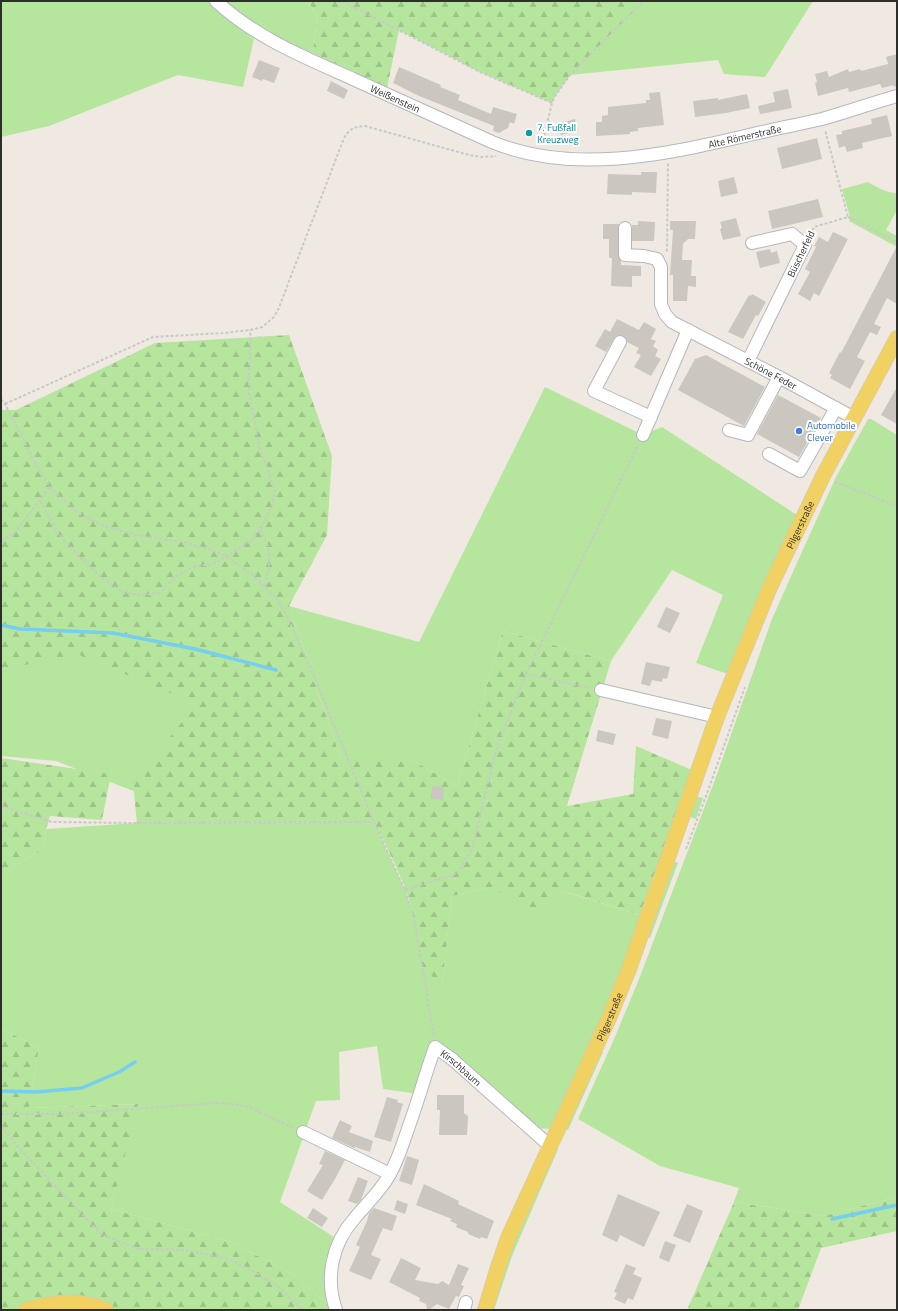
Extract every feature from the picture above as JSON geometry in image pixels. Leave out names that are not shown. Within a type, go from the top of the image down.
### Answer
[{"type":"main road","name":"Pilgerstraße","points":[[485,1310],[508,1238],[609,1018],[629,969],[718,717],[770,587],[804,513],[897,338]]},
{"type":"main road","points":[[26,1310],[62,1302],[77,1302],[106,1310]]},
{"type":"street","name":"Weißenstein","points":[[216,1],[237,19],[280,46],[509,149],[540,156],[564,159],[590,159]]},
{"type":"street","name":"Alte Römerstraße","points":[[590,159],[619,158],[668,153],[823,118],[897,96]]},
{"type":"street","points":[[625,228],[625,255],[644,256],[657,259]]},
{"type":"street","points":[[752,243],[792,234],[805,245]]},
{"type":"street","name":"Büscherfeld","points":[[748,361],[805,245]]},
{"type":"street","name":"Schöne Feder","points":[[657,259],[661,267],[662,304],[665,314],[672,322],[779,377],[854,418]]},
{"type":"street","points":[[643,435],[688,330]]},
{"type":"street","points":[[620,342],[594,391],[651,417]]},
{"type":"street","points":[[729,430],[748,435],[779,377]]},
{"type":"street","points":[[769,454],[800,471],[836,408]]},
{"type":"street","points":[[601,690],[718,717]]},
{"type":"street","name":"Kirschbaum","points":[[336,1310],[330,1275],[334,1253],[343,1234],[353,1220],[377,1194],[390,1174],[401,1151],[435,1048],[452,1059],[550,1146]]},
{"type":"street","points":[[303,1132],[390,1174]]},
{"type":"path","points":[[342,1],[480,72],[552,103]]},
{"type":"path","points":[[540,156],[552,103],[555,96],[570,75],[644,1]]},
{"type":"path","points":[[823,118],[848,217],[897,242]]},
{"type":"path","points":[[5,404],[153,337],[223,333],[262,327],[278,310],[344,138],[348,131],[354,127],[365,126],[469,155],[495,156],[503,154],[509,149]]},
{"type":"path","points":[[657,259],[667,250],[668,174]]},
{"type":"path","name":"Büscherfeld","points":[[805,245],[814,227],[848,217]]},
{"type":"path","points":[[40,501],[58,533],[78,555],[102,578],[124,593],[144,595],[160,592],[175,577],[194,567],[216,563],[253,539],[260,530],[271,508],[275,491],[260,444],[248,393],[251,342],[250,330]]},
{"type":"path","points":[[1,399],[50,487],[78,513],[105,526],[136,535],[183,542],[203,547],[226,556],[265,586],[277,600],[287,616],[320,689],[374,822],[405,890],[414,919],[435,1048]]},
{"type":"path","points":[[405,890],[458,874],[472,849],[496,750],[526,674],[643,435]]},
{"type":"path","points":[[833,481],[897,506]]},
{"type":"path","points":[[1,541],[15,532],[50,487]]},
{"type":"path","points":[[260,530],[268,547],[271,562],[265,586]]},
{"type":"path","points":[[526,674],[601,690]]},
{"type":"path","points":[[1,806],[52,822],[374,822]]},
{"type":"path","points":[[1,1114],[63,1114],[216,1103],[233,1104],[249,1107],[303,1132]]},
{"type":"path","points":[[1,1126],[23,1152],[102,1235],[139,1249],[187,1250],[231,1260],[275,1284],[303,1310]]},
{"type":"green space","points":[[1,1],[208,1],[212,6],[254,39],[243,87],[178,75],[49,126],[1,137]]},
{"type":"green space","points":[[224,1],[308,1],[317,16],[313,53],[257,28]]},
{"type":"green space","points":[[308,1],[644,1],[570,75],[555,96],[552,103],[480,72],[399,30],[387,88],[313,53],[317,16]]},
{"type":"green space","points":[[644,1],[813,1],[765,77],[724,74],[718,60],[570,75]]},
{"type":"green space","points":[[868,182],[885,191],[897,193],[897,210],[886,230],[897,236],[897,247],[849,221],[850,217],[842,189]]},
{"type":"green space","points":[[289,335],[332,456],[327,535],[289,606],[341,760],[412,760],[457,786],[503,631],[611,661],[567,806],[633,794],[636,746],[692,770],[643,916],[563,891],[533,915],[492,887],[452,896],[442,984],[422,968],[415,925],[407,894],[403,882],[374,822],[137,823],[133,784],[196,704],[77,654],[1,670],[1,409],[16,410],[155,343]]},
{"type":"green space","points":[[545,387],[643,435],[662,427],[797,515],[728,674],[696,663],[723,595],[672,570],[611,661],[503,631],[457,786],[412,760],[341,760],[289,606],[419,642]]},
{"type":"green space","points":[[868,419],[871,419],[897,435],[897,1197],[824,1216],[734,1202],[739,1188],[660,1166],[578,1119],[639,979],[716,777],[772,619],[836,477]]},
{"type":"green space","points":[[56,634],[202,700],[136,792],[56,761],[1,756],[1,662]]},
{"type":"green space","points":[[1,758],[111,774],[102,820],[50,816],[46,829],[43,850],[1,873]]},
{"type":"green space","points":[[695,796],[703,798],[696,819],[688,816]]},
{"type":"green space","points":[[374,822],[405,890],[415,919],[442,983],[452,896],[492,887],[533,914],[562,891],[643,916],[608,1004],[551,1129],[536,1128],[436,1048],[420,1094],[383,1089],[377,1046],[339,1052],[340,1100],[316,1101],[280,1202],[334,1237],[328,1256],[326,1271],[330,1306],[294,1275],[231,1242],[111,1209],[137,1104],[29,1108],[39,1047],[1,1029],[1,873],[43,850],[46,829],[137,823]]},
{"type":"green space","points":[[673,861],[678,863],[650,938],[646,937]]},
{"type":"green space","points":[[1,1029],[39,1047],[29,1108],[138,1104],[111,1209],[231,1242],[294,1275],[330,1306],[331,1310],[1,1310]]},
{"type":"green space","points":[[600,1051],[603,1052],[568,1130],[564,1128]]},
{"type":"green space","points":[[555,1148],[558,1149],[512,1256],[494,1310],[491,1310],[509,1254]]},
{"type":"green space","points":[[897,1197],[897,1231],[821,1248],[798,1310],[687,1310],[734,1202],[824,1216]]},
{"type":"building","points":[[897,54],[897,86],[894,87],[894,85],[882,88],[880,84],[849,92],[848,88],[818,96],[815,83],[817,82],[815,74],[827,71],[829,77],[848,69],[849,72],[860,69],[861,71],[888,64],[886,57]]},
{"type":"building","points":[[259,60],[280,68],[274,83],[263,79],[262,81],[252,77]]},
{"type":"building","points":[[399,67],[441,85],[440,87],[460,95],[458,100],[491,114],[493,107],[517,114],[514,124],[510,122],[508,128],[499,133],[493,131],[494,126],[419,96],[393,83]]},
{"type":"building","points":[[331,81],[348,90],[344,99],[327,91]]},
{"type":"building","points":[[788,89],[792,108],[760,114],[758,106],[775,102],[773,92]]},
{"type":"building","points":[[660,92],[664,125],[638,128],[638,131],[630,132],[630,134],[596,136],[596,122],[602,122],[602,116],[608,115],[608,107],[646,103],[646,100],[650,100],[649,93]]},
{"type":"building","points":[[747,94],[750,108],[695,117],[693,101],[718,98],[718,100]]},
{"type":"building","points":[[887,115],[892,136],[862,143],[863,148],[847,152],[845,146],[839,148],[836,135],[842,134],[842,131],[872,124],[871,119]]},
{"type":"building","points":[[575,119],[578,131],[561,135],[558,124]]},
{"type":"building","points":[[817,138],[822,159],[782,169],[777,148]]},
{"type":"building","points":[[641,172],[657,172],[656,193],[632,192],[632,195],[607,194],[608,174],[641,175]]},
{"type":"building","points":[[734,177],[738,193],[721,197],[718,181]]},
{"type":"building","points":[[818,199],[823,217],[772,229],[768,211]]},
{"type":"building","points":[[736,218],[741,236],[723,240],[720,222]]},
{"type":"building","points":[[638,221],[655,222],[654,241],[632,241],[632,225],[638,225]]},
{"type":"building","points":[[670,221],[696,221],[695,239],[688,239],[683,244],[682,260],[692,260],[691,276],[696,276],[696,287],[688,286],[687,301],[673,301],[673,275],[670,275],[673,230],[670,230]]},
{"type":"building","points":[[603,224],[619,224],[618,255],[621,265],[641,266],[641,276],[632,276],[632,287],[611,286],[612,258],[609,258],[609,239],[603,239]]},
{"type":"building","points":[[833,232],[848,239],[819,296],[814,293],[810,301],[798,294],[810,272],[805,269],[816,247],[814,246],[819,237],[828,242]]},
{"type":"building","points":[[897,246],[897,304],[887,298],[874,324],[881,327],[877,335],[870,332],[857,357],[865,361],[850,389],[830,378],[832,375],[829,373]]},
{"type":"building","points":[[770,249],[771,253],[777,251],[780,263],[760,268],[756,252]]},
{"type":"building","points":[[752,294],[766,302],[758,316],[756,315],[743,339],[728,332],[749,295],[751,296]]},
{"type":"building","points":[[617,319],[639,330],[644,322],[656,329],[651,339],[656,341],[653,346],[658,350],[655,356],[661,359],[651,376],[634,367],[641,355],[636,353],[639,348],[627,342],[624,336],[616,336],[606,352],[595,346],[605,329],[610,332]]},
{"type":"building","points":[[706,355],[765,387],[744,426],[678,390],[695,359]]},
{"type":"building","points":[[897,387],[897,424],[881,415]]},
{"type":"building","points":[[778,395],[821,418],[799,457],[757,434]]},
{"type":"building","points":[[666,607],[680,613],[670,633],[657,627]]},
{"type":"building","points":[[646,662],[670,667],[667,679],[663,678],[662,682],[652,680],[650,686],[641,684]]},
{"type":"building","points":[[656,718],[672,721],[668,739],[652,735]]},
{"type":"building","points":[[598,730],[616,734],[613,745],[596,741]]},
{"type":"building","points":[[432,786],[444,787],[443,800],[431,799]]},
{"type":"building","points":[[437,1095],[464,1095],[464,1113],[468,1116],[467,1135],[439,1135],[440,1110],[437,1110]]},
{"type":"building","points":[[387,1097],[398,1100],[397,1102],[403,1104],[391,1142],[374,1137]]},
{"type":"building","points":[[340,1120],[352,1126],[349,1132],[373,1141],[370,1152],[355,1147],[354,1148],[332,1138]]},
{"type":"building","points":[[325,1151],[345,1160],[322,1200],[307,1191],[323,1165],[319,1164]]},
{"type":"building","points":[[407,1156],[419,1160],[412,1185],[399,1181]]},
{"type":"building","points":[[358,1177],[368,1181],[361,1200],[357,1204],[348,1201]]},
{"type":"building","points":[[424,1184],[459,1201],[458,1204],[494,1221],[487,1239],[481,1237],[480,1239],[468,1234],[468,1232],[456,1227],[457,1224],[450,1221],[452,1219],[416,1205]]},
{"type":"building","points":[[618,1194],[660,1212],[644,1247],[620,1235],[617,1242],[602,1235]]},
{"type":"building","points":[[397,1200],[408,1204],[405,1214],[394,1210]]},
{"type":"building","points":[[687,1204],[703,1211],[690,1243],[673,1236]]},
{"type":"building","points":[[313,1208],[328,1218],[322,1227],[307,1218]]},
{"type":"building","points":[[374,1208],[397,1216],[392,1231],[383,1228],[371,1255],[381,1259],[371,1280],[349,1271],[360,1247],[356,1245],[369,1213]]},
{"type":"building","points":[[665,1241],[676,1245],[669,1262],[659,1258]]},
{"type":"building","points":[[401,1258],[421,1268],[415,1280],[438,1284],[442,1281],[449,1285],[458,1264],[469,1268],[461,1285],[464,1286],[459,1297],[456,1296],[449,1309],[437,1304],[427,1310],[426,1304],[419,1301],[420,1298],[389,1282]]},
{"type":"building","points":[[626,1264],[636,1268],[633,1274],[642,1278],[633,1300],[628,1298],[625,1304],[614,1299],[617,1293],[614,1292]]},
{"type":"waterway","points":[[1,625],[20,629],[113,633],[195,649],[276,670]]},
{"type":"waterway","points":[[1,1091],[36,1092],[82,1088],[119,1072],[135,1062]]},
{"type":"waterway","points":[[832,1219],[897,1205]]},
{"type":"place","name":"7. Fußfall Kreuzweg","points":[[529,133]]},
{"type":"place","name":"Automobile Clever","points":[[799,431]]}]
